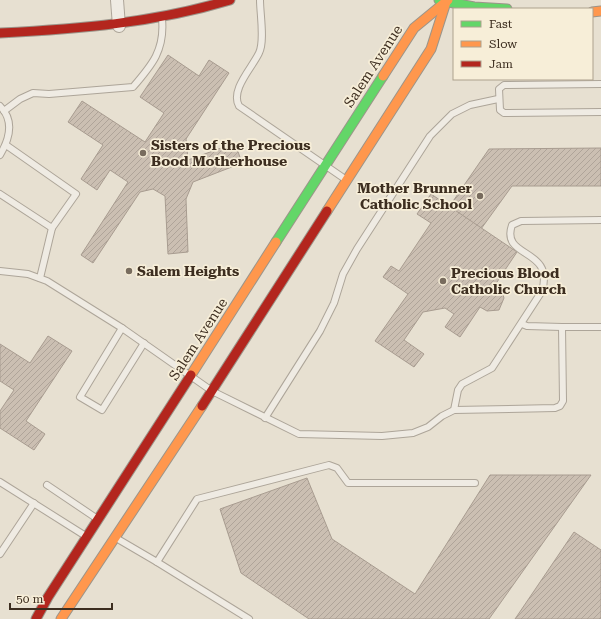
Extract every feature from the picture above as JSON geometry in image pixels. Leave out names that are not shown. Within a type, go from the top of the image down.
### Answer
[{"type":"main road","points":[[0,33],[119,26],[162,19],[230,0]]},
{"type":"main road","points":[[61,619],[212,391],[431,49],[444,1],[474,7],[490,8]]},
{"type":"main road","name":"Salem Avenue","points":[[36,619],[48,596],[99,520],[414,28],[444,1]]},
{"type":"main road","points":[[190,376],[190,392]]},
{"type":"main road","points":[[152,481],[168,440]]},
{"type":"street","points":[[117,0],[119,26]]},
{"type":"lane","points":[[260,0],[260,51],[237,92],[235,100],[239,106],[347,181]]},
{"type":"lane","points":[[0,155],[6,145],[10,128],[8,117],[2,109],[33,93],[49,94],[133,87],[153,64],[162,43],[162,19]]},
{"type":"lane","points":[[601,84],[504,86],[499,89],[498,99],[500,110],[504,113],[601,112]]},
{"type":"lane","points":[[265,418],[320,330],[334,303],[343,274],[357,249],[430,136],[452,114],[470,105],[498,99]]},
{"type":"lane","points":[[6,145],[76,194],[52,228],[40,278]]},
{"type":"lane","points":[[0,194],[52,228]]},
{"type":"lane","points":[[454,410],[458,390],[462,384],[492,368],[542,291],[545,277],[539,264],[532,256],[514,246],[510,240],[512,225],[521,221],[601,220]]},
{"type":"lane","points":[[0,271],[28,274],[47,280],[122,328],[212,391],[300,434],[382,436],[413,433],[428,427],[442,416],[454,410],[555,408],[560,406],[562,401],[562,327]]},
{"type":"lane","points":[[522,324],[527,326],[601,327]]},
{"type":"lane","points":[[122,328],[80,397],[102,410],[144,343]]},
{"type":"lane","points":[[157,562],[197,499],[329,465],[337,468],[348,483],[475,483]]},
{"type":"lane","points":[[0,482],[88,537]]},
{"type":"lane","points":[[47,484],[99,520]]},
{"type":"lane","points":[[0,554],[34,503]]},
{"type":"lane","points":[[115,537],[249,619]]},
{"type":"building","name":"Sisters of the Precious Bood Motherhouse","points":[[168,55],[199,76],[209,60],[229,73],[186,139],[188,160],[235,143],[242,163],[193,182],[186,199],[188,252],[168,254],[165,196],[153,189],[140,192],[93,263],[81,255],[128,182],[110,170],[97,190],[81,179],[103,145],[68,122],[82,101],[145,142],[164,113],[140,97]]},
{"type":"building","name":"Mother Brunner Catholic School","points":[[601,148],[601,186],[512,186],[481,229],[449,207],[489,149]]},
{"type":"building","name":"Precious Blood Catholic Church","points":[[431,194],[517,252],[495,285],[501,289],[504,298],[499,310],[487,311],[480,307],[460,337],[445,327],[454,314],[445,308],[423,312],[404,340],[424,354],[414,367],[375,341],[408,294],[383,277],[391,266],[399,271],[431,223],[417,214]]},
{"type":"building","points":[[48,336],[72,351],[26,421],[45,434],[34,450],[0,428],[0,411],[14,390],[0,381],[0,344],[30,363]]},
{"type":"building","points":[[490,475],[591,475],[489,619],[309,619],[241,573],[220,509],[307,478],[332,539],[415,594]]},
{"type":"building","points":[[574,532],[601,550],[601,619],[515,619]]},
{"type":"traffic: fast","points":[[439,0],[474,7],[490,8]]},
{"type":"traffic: fast","points":[[276,242],[383,76]]},
{"type":"traffic: slow","points":[[383,76],[414,28],[448,0]]},
{"type":"traffic: slow","points":[[327,211],[431,49],[446,2]]},
{"type":"traffic: slow","points":[[593,12],[601,11]]},
{"type":"traffic: slow","points":[[191,375],[276,242]]},
{"type":"traffic: slow","points":[[61,619],[202,406]]},
{"type":"traffic: jam","points":[[0,33],[116,24],[173,14],[230,0]]},
{"type":"traffic: jam","points":[[202,406],[327,211]]},
{"type":"traffic: jam","points":[[36,619],[48,597],[191,375]]},
{"type":"place","name":"Sisters of the Precious Bood Motherhouse","points":[[143,153]]},
{"type":"place","name":"Mother Brunner Catholic School","points":[[480,196]]},
{"type":"place","name":"Salem Heights","points":[[129,271]]},
{"type":"place","name":"Precious Blood Catholic Church","points":[[443,281]]}]
